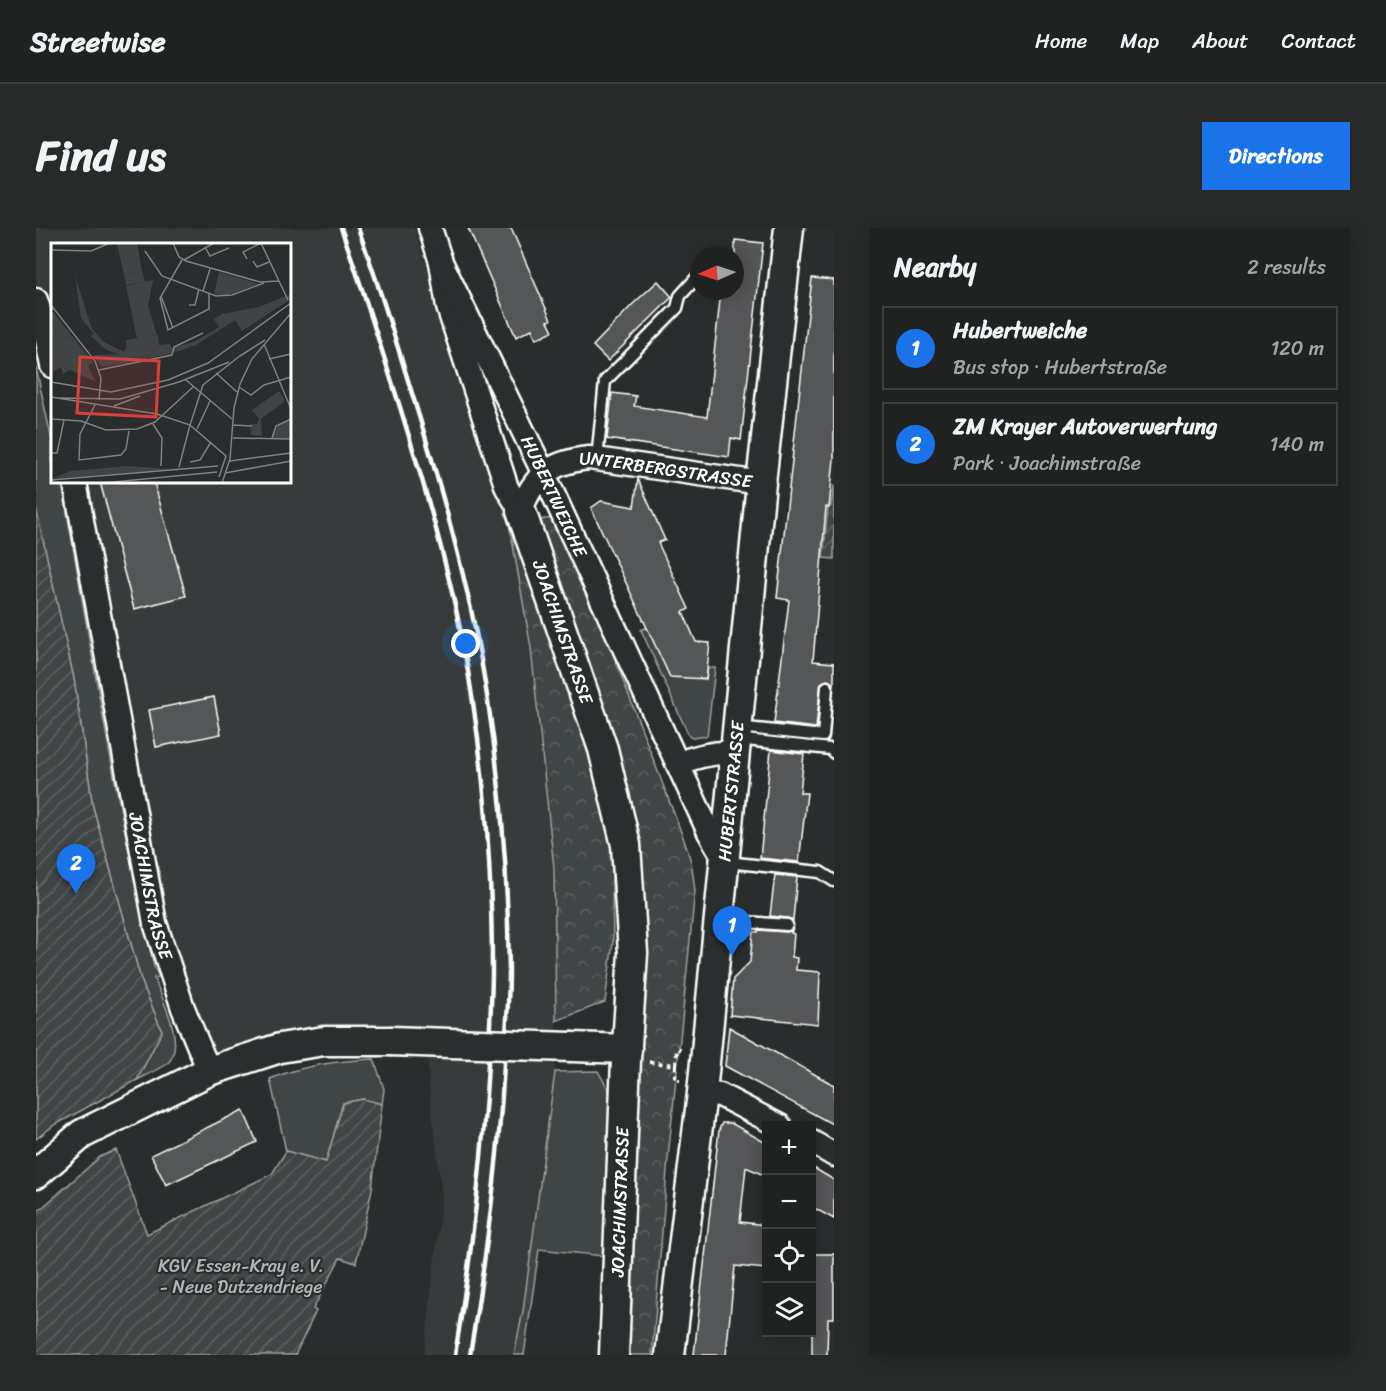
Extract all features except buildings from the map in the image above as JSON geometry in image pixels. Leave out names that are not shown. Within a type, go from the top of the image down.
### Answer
[{"type":"street","name":"JOACHIMSTRASSE","points":[[430,228],[441,262],[448,307],[507,488],[521,511],[603,749],[626,845],[633,952],[635,1055],[614,1355]]},
{"type":"street","name":"HUBERTSTRASSE","points":[[670,1355],[702,1093],[761,483],[789,228]]},
{"type":"street","name":"HUBERTWEICHE","points":[[441,262],[543,472],[724,860]]},
{"type":"street","points":[[36,300],[45,325],[51,360]]},
{"type":"street","name":"UNTERBERGSTRASSE","points":[[543,472],[571,460],[597,459],[761,483]]},
{"type":"street","points":[[521,511],[525,498],[543,472]]},
{"type":"street","name":"JOACHIMSTRASSE","points":[[75,483],[155,923],[183,1008],[209,1071]]},
{"type":"street","points":[[678,764],[690,758],[714,753],[736,740]]},
{"type":"street","points":[[36,1174],[82,1134],[209,1071],[280,1048],[355,1040],[572,1047],[635,1055]]},
{"type":"street","points":[[702,1093],[720,1095],[772,1121]]},
{"type":"street","points":[[816,1144],[834,1155]]},
{"type":"lane","points":[[597,459],[604,381],[676,308],[680,296],[690,285]]},
{"type":"lane","points":[[736,740],[823,736],[827,687]]},
{"type":"lane","points":[[736,740],[830,749],[834,753]]},
{"type":"lane","points":[[724,860],[820,872],[834,881]]},
{"type":"lane","points":[[718,920],[787,925]]},
{"type":"path","points":[[675,1080],[677,1049]]},
{"type":"path","points":[[635,1055],[676,1065]]},
{"type":"shaded area","points":[[36,228],[414,228],[507,510],[531,648],[554,868],[555,1072],[523,1311],[514,1355],[424,1355],[442,1196],[429,1087],[426,1029],[213,1062],[189,1002],[163,912],[81,483],[291,483],[291,243],[51,243],[51,332],[36,282]]},
{"type":"green space","points":[[36,368],[51,436],[51,483],[62,483],[116,786],[154,967],[159,977],[154,978],[167,1009],[174,1034],[173,1056],[167,1064],[137,1080],[162,1031],[141,980],[93,807],[74,679],[36,508]]},
{"type":"green space","points":[[834,485],[834,559],[823,558],[828,506],[831,506]]},
{"type":"green space","points":[[36,508],[74,679],[93,807],[141,980],[162,1031],[137,1080],[53,1126],[36,1139]]},
{"type":"green space","points":[[507,510],[587,744],[611,834],[613,942],[605,1002],[556,1021],[554,868],[531,648]]},
{"type":"green space","points":[[556,518],[590,594],[683,837],[691,861],[695,890],[668,1158],[652,1355],[625,1355],[637,1082],[646,998],[641,877],[537,520]]},
{"type":"green space","points":[[648,627],[706,679],[708,668],[715,668],[707,736],[692,738],[689,736],[641,630]]},
{"type":"green space","points":[[374,1059],[384,1089],[382,1104],[363,1099],[343,1103],[326,1162],[286,1151],[270,1079],[295,1070],[321,1065]]},
{"type":"green space","points":[[598,1071],[611,1094],[603,1256],[539,1249],[524,1355],[514,1355],[523,1311],[555,1072]]},
{"type":"green space","name":"KGV Essen-Kray e. V. - Neue Dutzendriege","points":[[363,1099],[382,1104],[372,1189],[356,1263],[340,1258],[313,1309],[316,1311],[295,1355],[36,1355],[36,1213],[100,1157],[116,1150],[147,1234],[272,1174],[286,1151],[326,1162],[343,1103]]},
{"type":"railway","points":[[341,228],[399,404],[441,549],[462,638],[481,762],[490,887],[491,998],[481,1162],[455,1355]]},
{"type":"railway","points":[[358,228],[420,418],[447,512],[477,638],[496,762],[504,845],[508,929],[508,1008],[496,1162],[470,1355]]},
{"type":"place","name":"ZM Krayer Autoverwertung","points":[[76,894]]},
{"type":"place","name":"Hubertweiche","points":[[732,956]]}]
